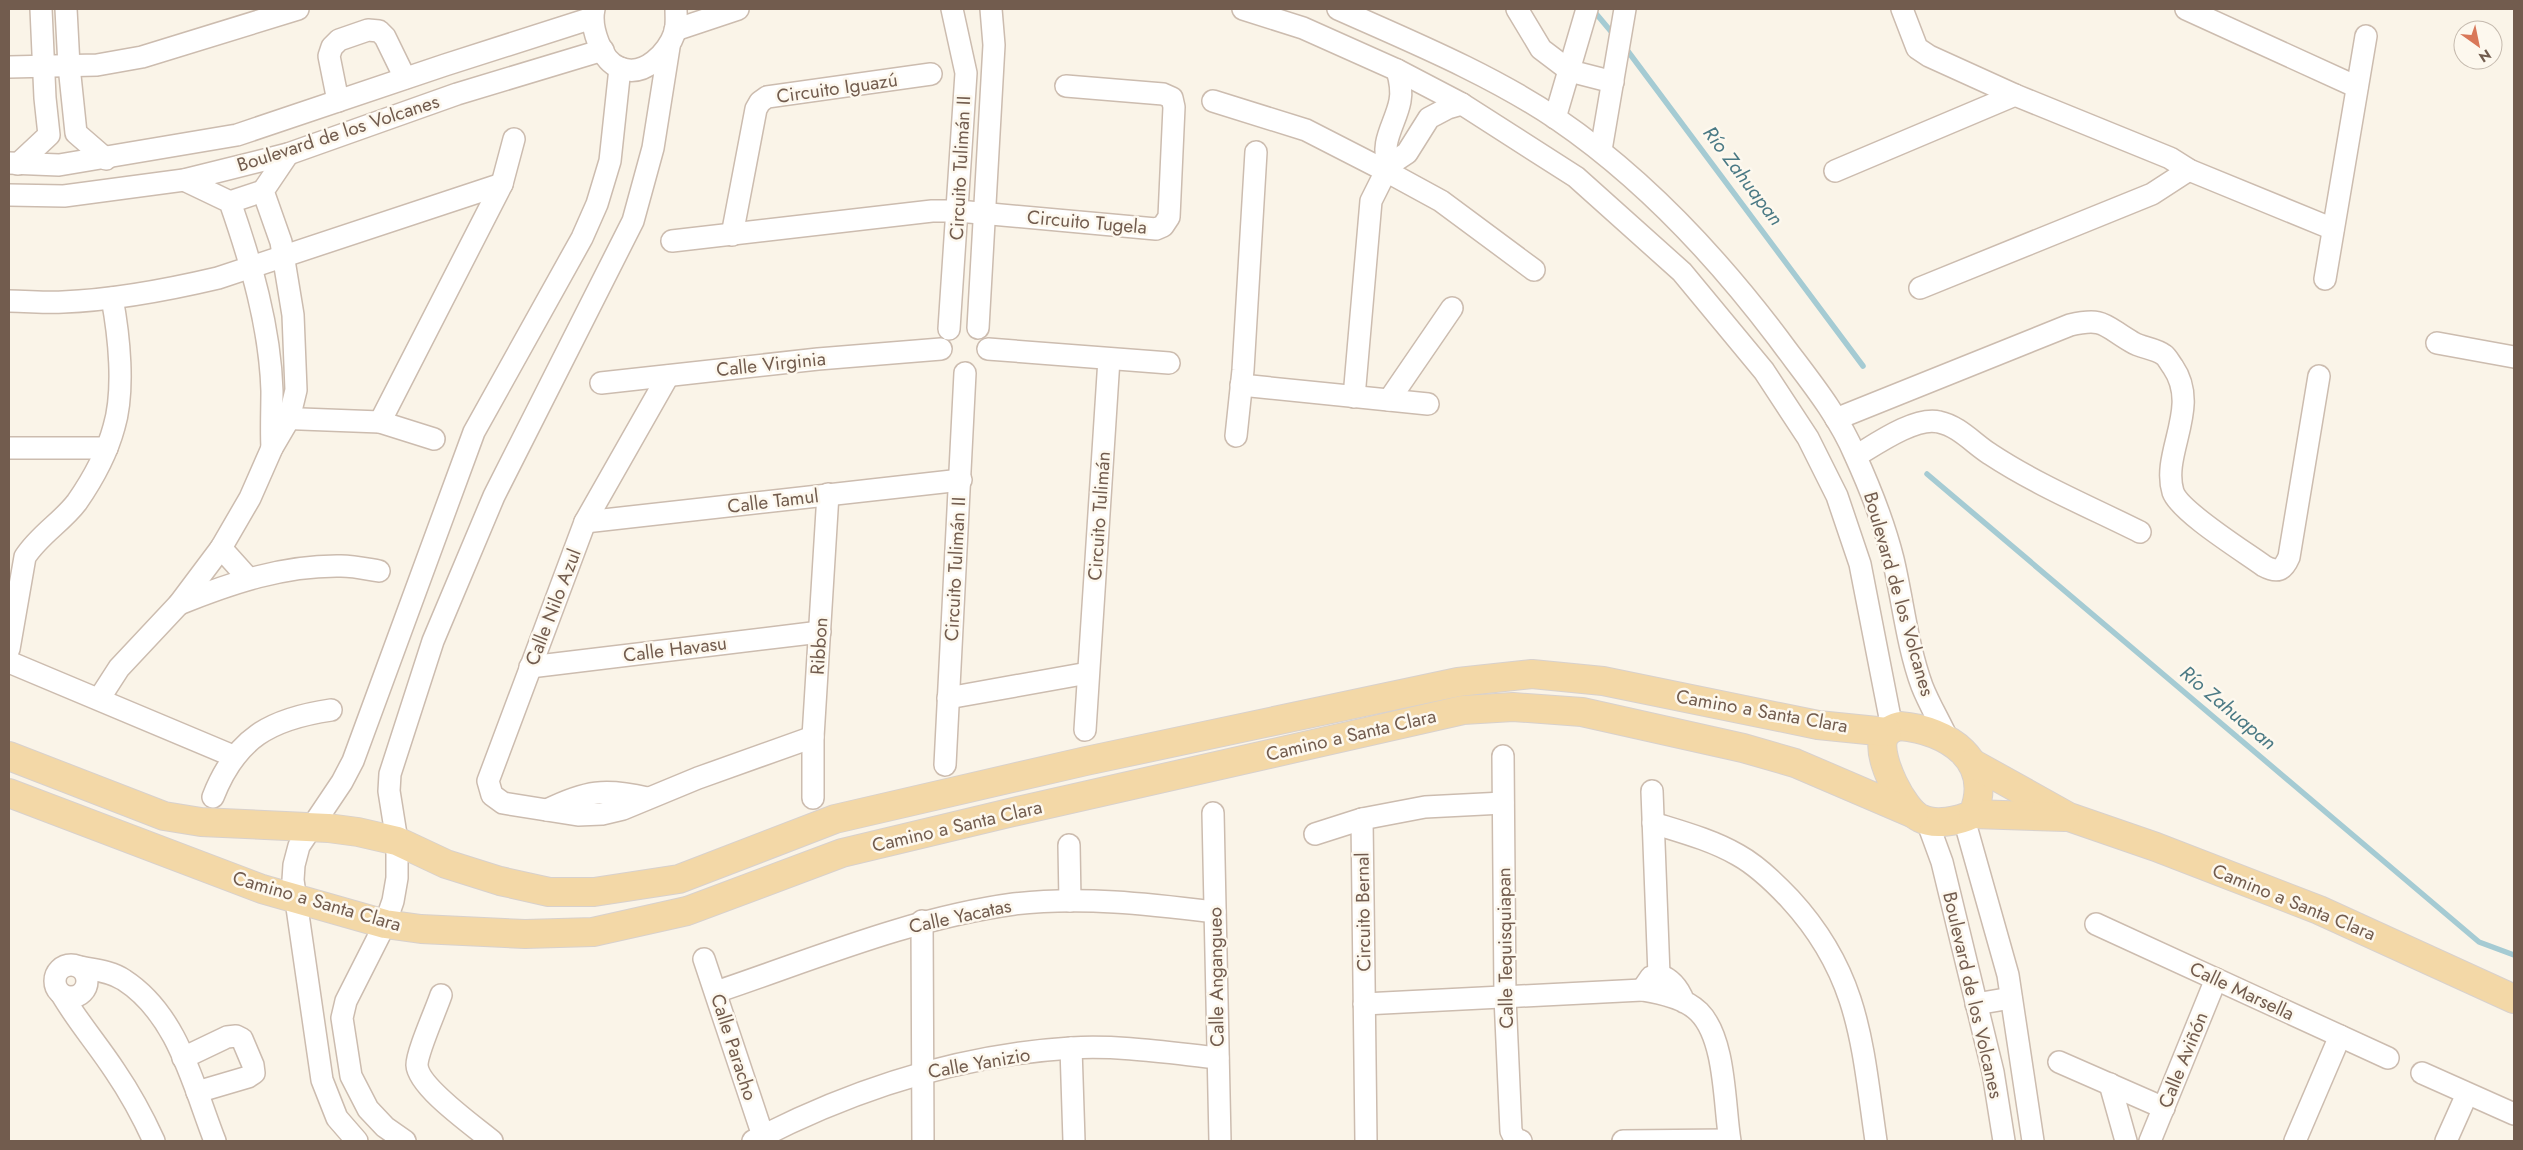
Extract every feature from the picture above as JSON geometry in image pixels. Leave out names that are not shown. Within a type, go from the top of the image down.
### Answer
[{"type":"main road","name":"Camino a Santa Clara","points":[[9,756],[164,816],[201,822],[342,830],[397,841],[446,864],[500,880],[549,892],[594,892],[679,879],[835,819],[1086,761],[1458,682],[1532,674],[1603,681],[1818,725],[1890,730]]},
{"type":"main road","name":"Camino a Santa Clara","points":[[9,792],[262,889],[385,924],[421,929],[525,934],[593,932],[687,911],[842,854],[1009,813],[1462,710],[1513,707],[1582,712],[1743,748],[1795,763],[1920,817]]},
{"type":"main road","points":[[1913,727],[1948,740],[1964,752],[1972,762],[1979,784],[1979,801],[1969,816],[1920,817],[1894,784],[1886,764],[1883,740],[1890,730],[1913,727]]},
{"type":"main road","name":"Camino a Santa Clara","points":[[1972,762],[2069,817],[2156,846],[2320,910],[2514,999]]},
{"type":"main road","name":"Camino a Santa Clara","points":[[1969,816],[2069,817]]},
{"type":"street","points":[[41,9],[43,67],[49,135]]},
{"type":"street","points":[[66,9],[69,66],[76,134]]},
{"type":"street","points":[[9,67],[97,65],[142,57],[298,9]]},
{"type":"street","points":[[593,13],[596,37],[603,50],[620,68],[637,70],[650,64],[673,28],[738,9]]},
{"type":"street","name":"Circuito Tulimán II","points":[[950,329],[966,73],[952,9]]},
{"type":"street","name":"Circuito Tulimán II","points":[[978,328],[994,45],[991,9]]},
{"type":"street","name":"Boulevard de los Volcanes","points":[[1243,9],[1303,28],[1397,70],[1462,104],[1576,177],[1682,272],[1726,322],[1764,371],[1808,438],[1837,496],[1852,536],[1866,594],[1890,730]]},
{"type":"street","name":"Boulevard de los Volcanes","points":[[1338,9],[1438,54],[1555,118],[1601,150],[1679,223],[1757,311],[1836,419],[1856,456],[1883,526],[1922,686],[1948,740]]},
{"type":"street","points":[[1517,9],[1541,49],[1570,71],[1613,82]]},
{"type":"street","points":[[1902,9],[1917,48],[1929,56],[2015,95],[2170,158],[2189,170],[2333,229]]},
{"type":"street","points":[[2186,9],[2357,87]]},
{"type":"street","name":"Boulevard de los Volcanes","points":[[14,163],[59,165],[106,159],[237,135],[593,13]]},
{"type":"street","points":[[1601,150],[1624,15]]},
{"type":"street","points":[[1555,118],[1585,17]]},
{"type":"street","points":[[405,1141],[368,1109],[350,1076],[342,1018],[346,1001],[385,924],[393,901],[397,878],[397,841],[389,791],[390,774],[433,641],[494,496],[633,221],[654,148],[673,28]]},
{"type":"street","points":[[338,101],[329,56],[332,48],[339,40],[368,30],[379,31],[385,37],[405,78]]},
{"type":"street","points":[[2325,279],[2366,36]]},
{"type":"street","name":"Boulevard de los Volcanes","points":[[9,195],[64,196],[184,180],[288,154],[457,94],[603,50]]},
{"type":"street","points":[[444,65],[457,94]]},
{"type":"street","points":[[378,1119],[357,1141],[337,1118],[322,1080],[294,897],[294,865],[299,846],[342,782],[353,761],[474,432],[582,238],[597,204],[610,161],[620,68]]},
{"type":"street","points":[[1388,168],[1385,147],[1400,100],[1397,70]]},
{"type":"street","points":[[966,73],[992,77]]},
{"type":"street","name":"Circuito Iguazú","points":[[732,235],[756,109],[760,102],[768,97],[931,74]]},
{"type":"street","name":"Circuito Tugela","points":[[984,213],[1156,229],[1163,226],[1169,218],[1174,107],[1172,98],[1163,94],[1066,86]]},
{"type":"street","points":[[1835,172],[2015,95]]},
{"type":"street","points":[[1400,100],[1429,118]]},
{"type":"street","points":[[1213,101],[1306,130],[1388,168],[1441,200],[1534,270]]},
{"type":"street","points":[[1354,397],[1371,201],[1388,168],[1407,154],[1429,118],[1448,108],[1462,104]]},
{"type":"street","points":[[14,163],[49,135],[76,134],[106,159]]},
{"type":"street","points":[[380,422],[502,184],[514,139]]},
{"type":"street","points":[[1236,436],[1256,152]]},
{"type":"street","points":[[184,180],[230,202],[263,190],[288,154]]},
{"type":"street","points":[[59,165],[64,196]]},
{"type":"street","points":[[1920,288],[2152,194],[2189,170]]},
{"type":"street","points":[[9,301],[62,302],[112,298],[174,288],[251,267],[502,184]]},
{"type":"street","points":[[99,699],[119,668],[179,604],[221,548],[250,498],[272,448],[279,418],[296,390],[293,315],[284,256],[263,190]]},
{"type":"street","points":[[230,202],[251,267],[263,319],[272,391],[279,418]]},
{"type":"street","points":[[672,240],[732,235],[932,211],[984,213]]},
{"type":"street","points":[[9,648],[25,557],[33,545],[76,503],[107,448],[115,425],[119,359],[112,298]]},
{"type":"street","points":[[1389,400],[1452,308]]},
{"type":"street","points":[[1836,419],[2070,325],[2087,321],[2104,323],[2133,343],[2164,355],[2179,377],[2184,402],[2171,476],[2174,493],[2185,509],[2264,566],[2273,570],[2280,570],[2285,566],[2289,558],[2319,376]]},
{"type":"street","points":[[964,324],[978,328],[988,340],[988,355],[979,368],[965,373],[951,369],[941,357],[941,341],[950,329],[964,324]]},
{"type":"street","points":[[2436,343],[2514,357]]},
{"type":"street","name":"Calle Virginia","points":[[601,383],[818,359],[941,349]]},
{"type":"street","points":[[988,349],[1169,364]]},
{"type":"street","name":"Circuito Tulimán","points":[[1085,730],[1109,359]]},
{"type":"street","name":"Circuito Tulimán II","points":[[945,765],[965,373]]},
{"type":"street","name":"Calle Nilo Azul","points":[[668,376],[585,522],[488,781],[492,795],[503,802],[547,810],[578,815],[602,814],[622,809],[813,737]]},
{"type":"street","points":[[1241,385],[1428,404]]},
{"type":"street","points":[[279,418],[380,422],[434,439]]},
{"type":"street","points":[[1856,456],[1890,436],[1920,423],[1938,421],[1954,427],[1991,455],[2140,532]]},
{"type":"street","points":[[9,448],[107,448]]},
{"type":"street","name":"Calle Tamul","points":[[585,522],[961,480]]},
{"type":"street","name":"Ribbon","points":[[812,798],[813,737],[828,494]]},
{"type":"street","points":[[1852,536],[1883,526]]},
{"type":"street","points":[[221,548],[248,578]]},
{"type":"street","points":[[179,604],[248,578],[296,569],[342,566],[379,571]]},
{"type":"street","points":[[1866,594],[1898,586]]},
{"type":"street","name":"Calle Havasu","points":[[530,666],[820,632]]},
{"type":"street","points":[[9,662],[234,756]]},
{"type":"street","points":[[948,698],[1088,674]]},
{"type":"street","points":[[212,797],[221,775],[234,756],[251,740],[298,715],[331,710]]},
{"type":"street","name":"Calle Tequisquiapan","points":[[1503,756],[1505,997],[1511,1131],[1518,1140]]},
{"type":"street","points":[[1652,791],[1659,975]]},
{"type":"street","name":"Circuito Bernal","points":[[1315,834],[1362,820],[1425,807],[1503,803]]},
{"type":"street","name":"Calle Angangueo","points":[[1212,813],[1220,1141]]},
{"type":"street","name":"Boulevard de los Volcanes","points":[[1969,816],[2008,975],[2033,1141]]},
{"type":"street","name":"Boulevard de los Volcanes","points":[[1920,817],[1942,862],[1991,1062],[2004,1141]]},
{"type":"street","name":"Circuito Bernal","points":[[1362,820],[1366,1141]]},
{"type":"street","points":[[1653,823],[1703,839],[1739,856],[1772,880],[1820,935],[1836,961],[1859,1027],[1876,1141]]},
{"type":"street","points":[[1069,845],[1070,901]]},
{"type":"street","name":"Calle Yacatas","points":[[716,992],[922,921],[1015,904],[1070,901],[1121,902],[1215,912]]},
{"type":"street","points":[[922,921],[923,1141]]},
{"type":"street","name":"Calle Marsella","points":[[2096,924],[2388,1058]]},
{"type":"street","name":"Calle Paracho","points":[[704,959],[716,992],[758,1138]]},
{"type":"street","points":[[154,1141],[138,1108],[114,1069],[56,989],[54,981],[57,972],[63,966],[72,964],[103,971],[123,979],[144,996],[169,1029],[197,1092],[215,1141]]},
{"type":"street","points":[[1642,990],[1651,977],[1659,975],[1671,981],[1678,988],[1684,1002]]},
{"type":"street","name":"Calle Aviñón","points":[[2150,1141],[2216,979]]},
{"type":"street","points":[[1364,1004],[1642,990],[1684,1002],[1699,1011],[1709,1025],[1717,1045],[1729,1140],[1623,1141]]},
{"type":"street","points":[[441,996],[417,1064],[420,1077],[430,1088],[492,1141]]},
{"type":"street","points":[[1976,1004],[2012,998]]},
{"type":"street","points":[[312,1012],[342,1018]]},
{"type":"street","points":[[183,1058],[227,1038],[236,1036],[242,1039],[253,1065],[254,1073],[248,1076],[197,1092]]},
{"type":"street","points":[[2295,1141],[2340,1036]]},
{"type":"street","points":[[1071,1048],[1074,1141]]},
{"type":"street","name":"Calle Yanizio","points":[[758,1138],[834,1103],[922,1073],[1007,1057],[1071,1048],[1142,1050],[1218,1058]]},
{"type":"street","points":[[1991,1062],[2021,1057]]},
{"type":"street","points":[[2059,1062],[2164,1108]]},
{"type":"street","points":[[2422,1073],[2514,1114]]},
{"type":"street","points":[[322,1080],[350,1076]]},
{"type":"street","points":[[2110,1084],[2126,1141]]},
{"type":"street","points":[[2446,1141],[2467,1094]]},
{"type":"waterway","name":"Río Zahuapan","points":[[1593,10],[1614,35]]},
{"type":"waterway","name":"Río Zahuapan","points":[[1624,46],[1863,366]]},
{"type":"waterway","name":"Río Zahuapan","points":[[1927,474],[2479,942],[2514,955]]}]
